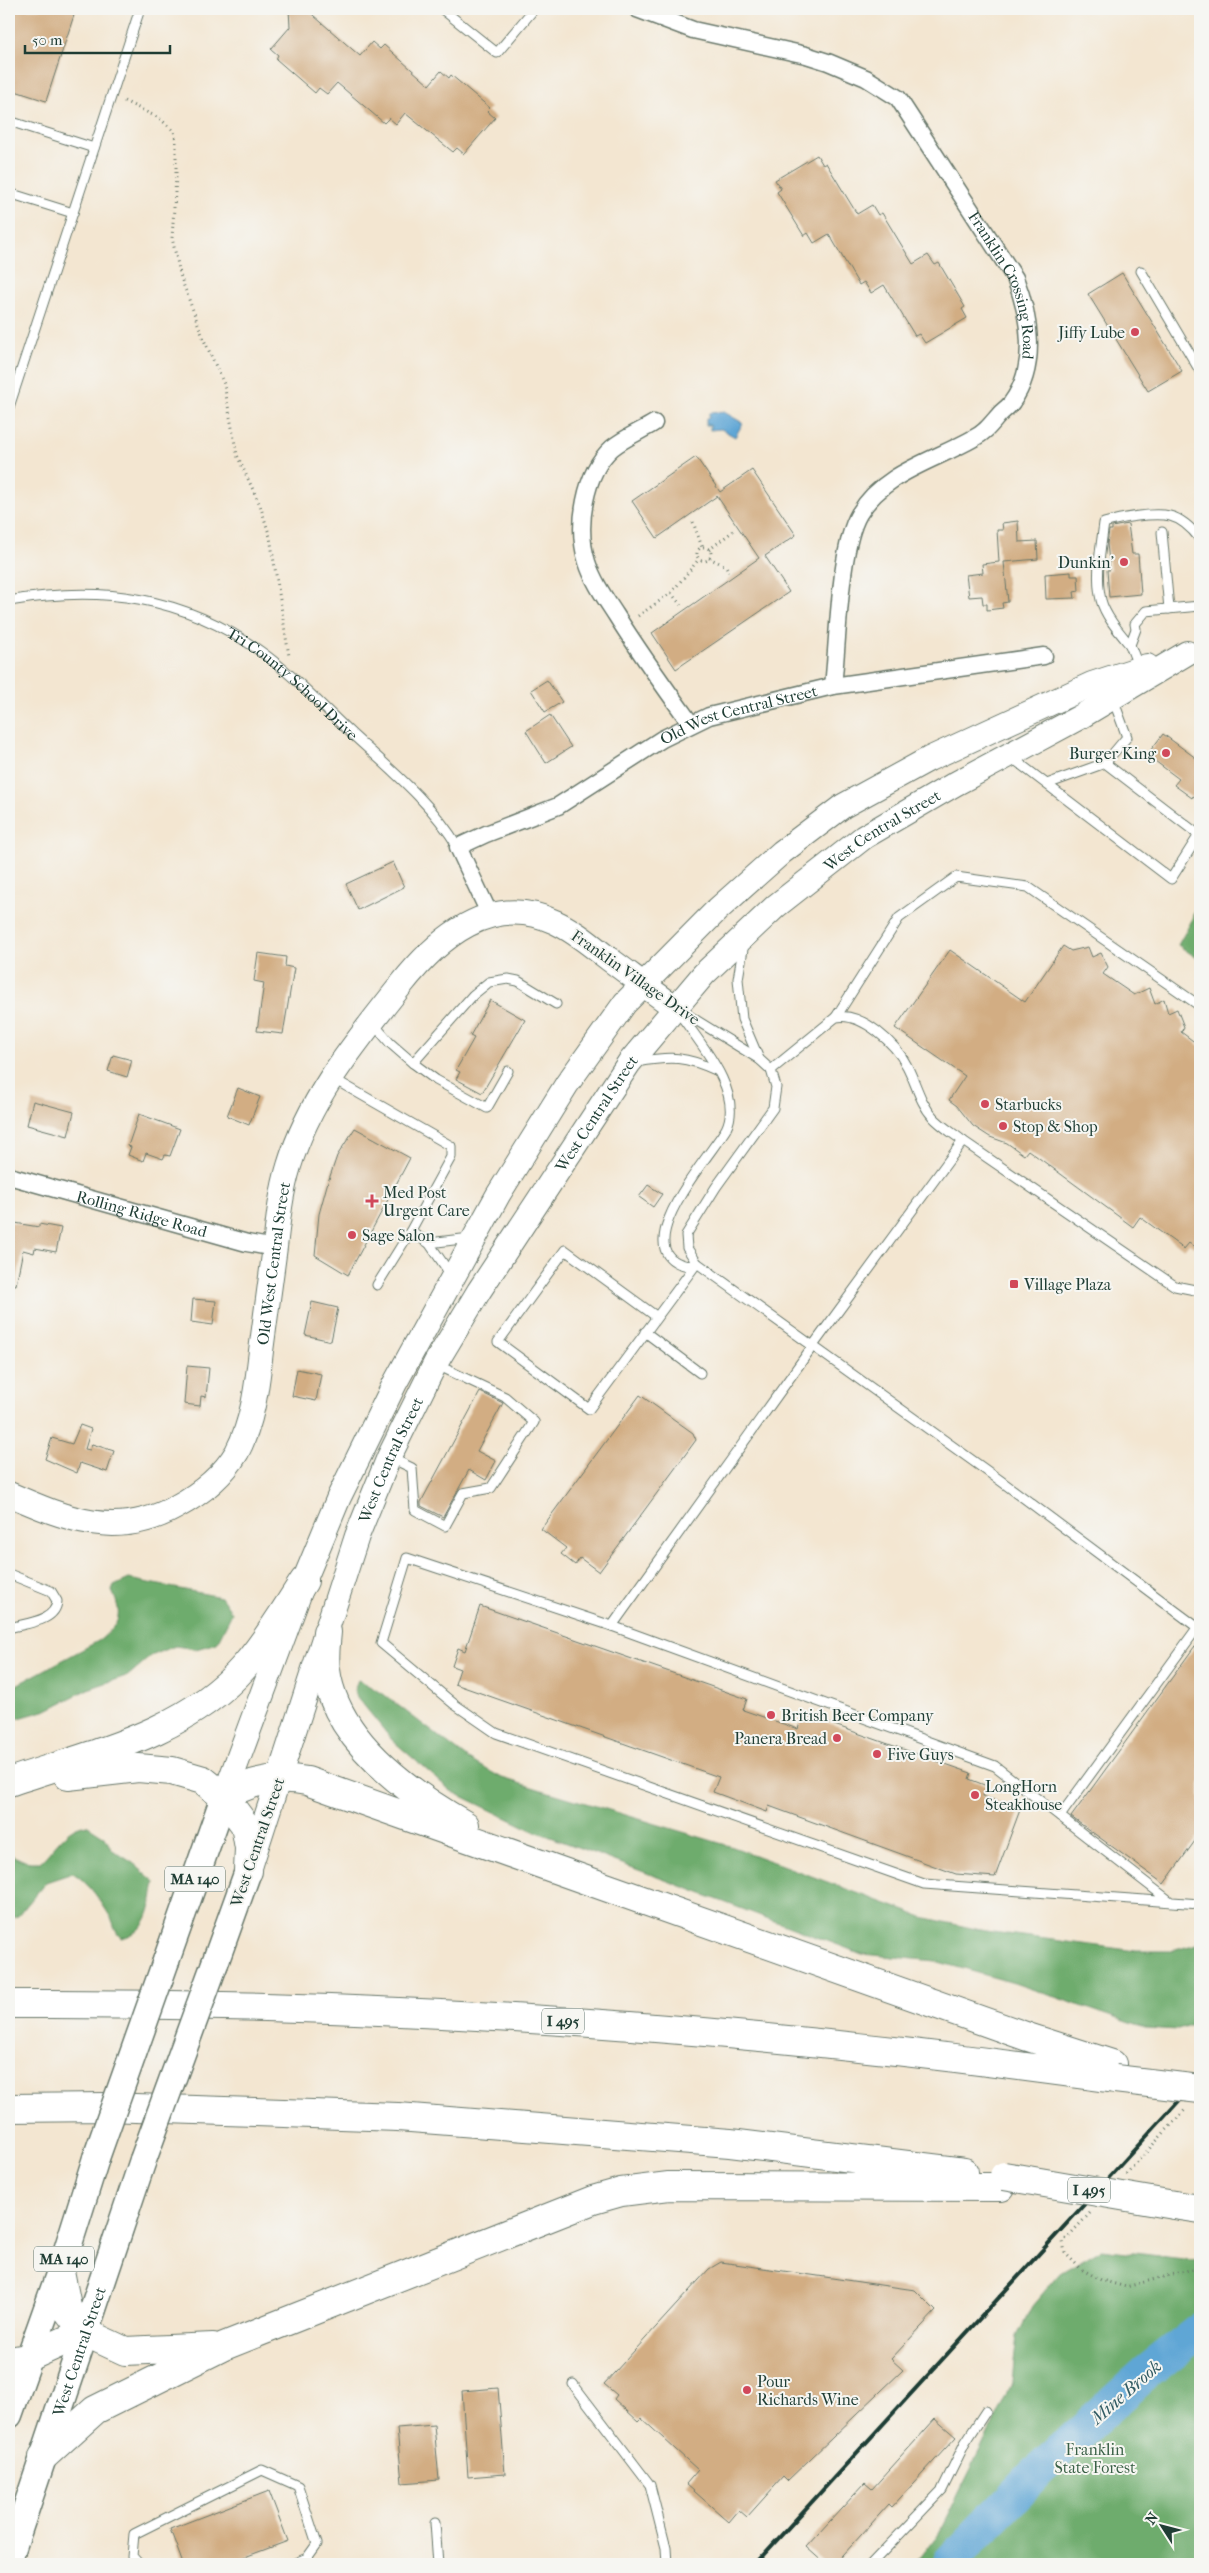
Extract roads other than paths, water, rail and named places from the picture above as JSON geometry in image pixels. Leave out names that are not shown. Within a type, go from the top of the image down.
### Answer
[{"type":"highway","points":[[9,1782],[139,1738],[194,1709],[245,1666],[266,1639],[304,1581]]},
{"type":"highway","points":[[327,1632],[326,1671],[330,1684],[346,1721],[362,1744],[380,1764],[403,1784],[452,1817],[526,1858]]},
{"type":"highway","points":[[9,1786],[103,1770],[138,1768],[172,1771],[203,1780],[224,1797],[245,1825],[249,1848],[248,1871]]},
{"type":"highway","points":[[224,1797],[254,1782],[279,1778],[307,1781],[1028,2038],[1117,2073]]},
{"type":"highway","name":"I 495","points":[[9,2004],[244,2005],[604,2024],[1117,2073],[1200,2088]]},
{"type":"highway","name":"I 495","points":[[9,2108],[106,2107],[389,2117],[554,2127],[730,2143],[1002,2182],[1126,2196],[1187,2207]]},
{"type":"highway","points":[[43,2457],[95,2410],[224,2346],[550,2217],[621,2192],[689,2185],[1002,2182]]},
{"type":"highway","points":[[60,2271],[68,2311],[84,2332],[125,2351],[224,2346]]},
{"type":"highway","points":[[18,2360],[84,2332]]},
{"type":"main road","name":"West Central Street","points":[[9,2415],[18,2360],[60,2271],[96,2158],[224,1797],[304,1581],[366,1440],[452,1276],[473,1238],[567,1084],[625,1003],[643,984],[717,910],[782,852],[842,806],[929,759],[1092,684],[1194,650]]},
{"type":"main road","name":"West Central Street","points":[[9,2559],[143,2160],[248,1871],[357,1536],[389,1457],[435,1364],[479,1291],[629,1063],[704,974],[776,906],[864,837],[955,784],[1113,698],[1194,650]]},
{"type":"main road","name":"Franklin Village Drive","points":[[490,915],[516,913],[555,922],[582,938],[676,1008]]},
{"type":"main road","name":"Old West Central Street","points":[[16,1499],[83,1522],[101,1524],[134,1522],[159,1515],[180,1504],[203,1490],[222,1472],[242,1440],[254,1400],[284,1189],[293,1152],[308,1116],[330,1077],[405,979],[438,944],[463,927],[490,915]]},
{"type":"street","name":"Franklin Crossing Road","points":[[638,9],[693,30],[806,55],[828,62],[866,78],[898,98],[1015,278],[1023,299],[1030,345],[1027,370],[1013,401],[989,428],[974,438],[900,474],[871,497],[858,515],[853,528],[845,567],[833,686]]},
{"type":"street","points":[[654,423],[612,448],[594,474],[588,487],[582,522],[586,560],[595,581],[623,626],[691,724]]},
{"type":"street","name":"Old West Central Street","points":[[458,847],[558,806],[662,739],[691,724],[728,710],[833,686],[1044,656]]},
{"type":"street","name":"Tri County School Drive","points":[[458,847],[490,915]]},
{"type":"street","name":"Rolling Ridge Road","points":[[9,1176],[246,1243],[275,1248]]},
{"type":"lane","points":[[9,408],[140,9]]},
{"type":"lane","points":[[442,9],[497,54],[534,9]]},
{"type":"lane","points":[[9,121],[94,148]]},
{"type":"lane","points":[[9,193],[73,213]]},
{"type":"lane","points":[[1142,271],[1200,371]]},
{"type":"lane","points":[[1139,668],[1130,645],[1117,630],[1101,601],[1099,562],[1104,523],[1129,518],[1169,516],[1182,522],[1200,539]]},
{"type":"lane","points":[[1162,532],[1169,609]]},
{"type":"lane","name":"Tri County School Drive","points":[[9,601],[83,594],[111,594],[171,605],[187,610],[235,635],[261,652],[293,679],[423,800],[458,847]]},
{"type":"lane","points":[[1130,645],[1138,617],[1146,611],[1196,606]]},
{"type":"lane","points":[[1047,784],[1105,763],[1127,737],[1113,698]]},
{"type":"lane","points":[[1009,755],[1171,878],[1198,835],[1105,763]]},
{"type":"lane","points":[[1060,1816],[1199,1625],[697,1263],[687,1248],[686,1235],[716,1187],[773,1108],[776,1088],[771,1070],[836,1018],[899,918],[956,878],[1028,887],[1200,1006]]},
{"type":"lane","points":[[746,935],[738,979],[742,1019],[759,1059]]},
{"type":"lane","points":[[413,1062],[473,995],[489,982],[508,979],[518,981],[556,1004]]},
{"type":"lane","points":[[676,1008],[719,1072],[731,1104],[730,1122],[676,1203],[663,1235],[663,1243],[667,1252],[675,1259],[688,1266],[697,1263]]},
{"type":"lane","name":"Franklin Village Drive","points":[[676,1008],[759,1059],[771,1070]]},
{"type":"lane","points":[[836,1018],[845,1015],[878,1030],[907,1065],[918,1094],[933,1118],[963,1141],[1175,1286],[1200,1291]]},
{"type":"lane","points":[[372,1022],[390,1043],[436,1080],[487,1108],[508,1071]]},
{"type":"lane","points":[[629,1063],[668,1057],[695,1060],[719,1072]]},
{"type":"lane","points":[[330,1077],[451,1146],[451,1157],[410,1232],[377,1285]]},
{"type":"lane","points":[[612,1626],[812,1347],[963,1141]]},
{"type":"lane","points":[[410,1232],[429,1243],[452,1276]]},
{"type":"lane","points":[[429,1243],[473,1238]]},
{"type":"lane","points":[[657,1317],[565,1250],[498,1342],[589,1409],[697,1263]]},
{"type":"lane","points":[[646,1332],[700,1373]]},
{"type":"lane","points":[[389,1457],[412,1468],[415,1510],[445,1526],[462,1494],[491,1488],[534,1422],[505,1397],[435,1364]]},
{"type":"lane","points":[[1171,1902],[996,1766],[612,1626],[407,1558],[381,1643],[454,1704],[496,1733],[924,1884],[1171,1902],[1200,1904]]},
{"type":"lane","points":[[9,1574],[51,1591],[57,1601],[56,1610],[50,1616],[9,1628]]},
{"type":"lane","points":[[573,2384],[650,2484],[666,2548],[667,2564]]},
{"type":"lane","points":[[871,2564],[942,2490],[964,2443],[986,2411]]},
{"type":"lane","points":[[139,2564],[132,2556],[134,2534],[262,2470],[298,2486],[317,2544],[307,2558],[293,2564]]},
{"type":"lane","points":[[435,2523],[438,2564]]},
{"type":"water","points":[[724,412],[743,423],[735,437],[721,429],[710,430],[710,425],[706,425],[706,418],[709,418],[709,413]]},
{"type":"waterway","name":"Mine Brook","points":[[954,2564],[951,2561],[1039,2470],[1146,2373],[1200,2330]]},
{"type":"railway","points":[[755,2564],[1200,2078]]},
{"type":"place","name":"Jiffy Lube","points":[[1135,332]]},
{"type":"place","name":"Dunkin'","points":[[1124,562]]},
{"type":"place","name":"Burger King","points":[[1166,753]]},
{"type":"place","name":"Starbucks","points":[[985,1104]]},
{"type":"place","name":"Stop & Shop","points":[[1003,1126]]},
{"type":"place","name":"Med Post Urgent Care","points":[[372,1201]]},
{"type":"place","name":"Sage Salon","points":[[352,1235]]},
{"type":"place","name":"Village Plaza","points":[[1014,1284]]},
{"type":"place","name":"British Beer Company","points":[[771,1715]]},
{"type":"place","name":"Panera Bread","points":[[837,1738]]},
{"type":"place","name":"Five Guys","points":[[877,1754]]},
{"type":"place","name":"LongHorn Steakhouse","points":[[975,1795]]},
{"type":"place","name":"Pour Richards Wine","points":[[747,2390]]},
{"type":"park label","name":"Franklin State Forest","points":[[1095,2458]]}]
